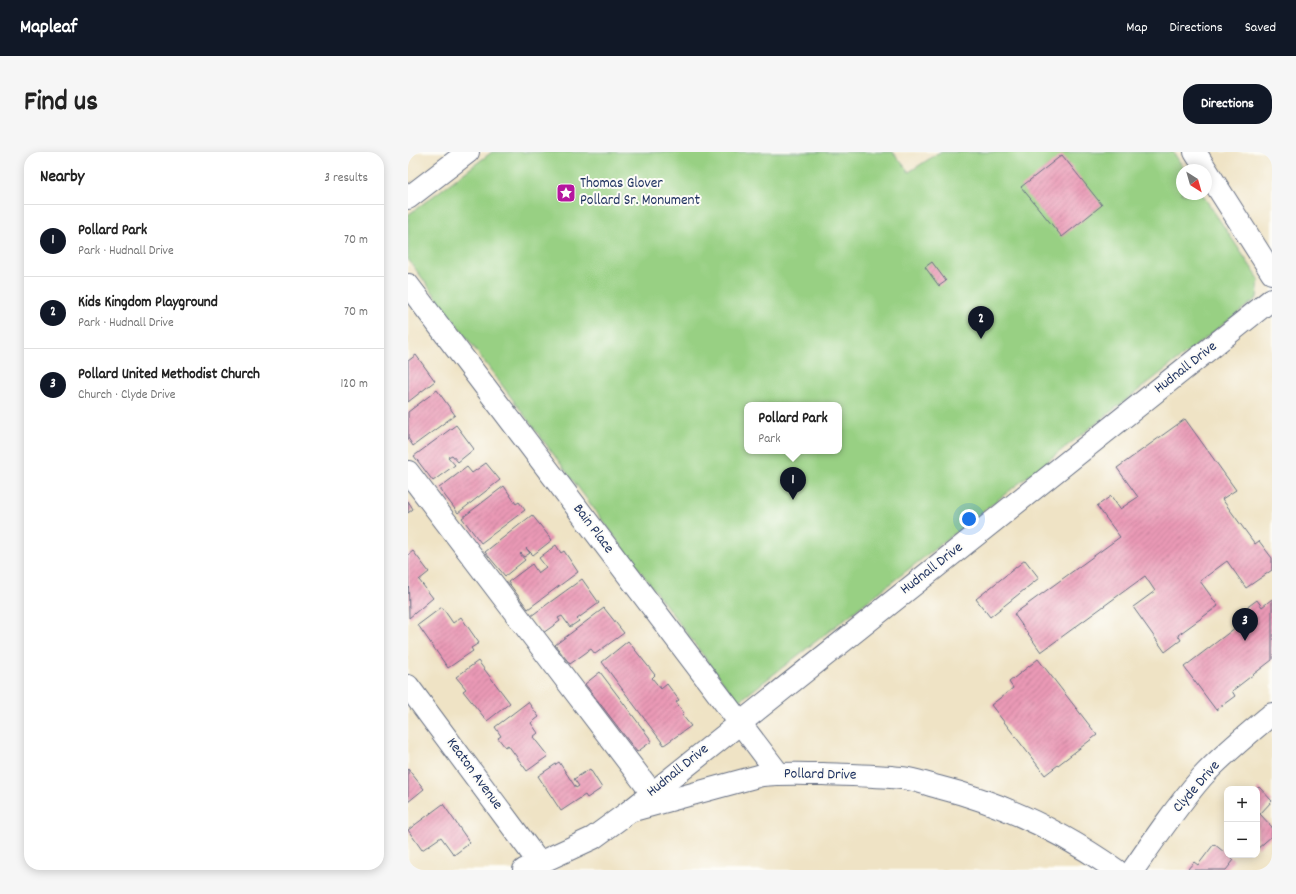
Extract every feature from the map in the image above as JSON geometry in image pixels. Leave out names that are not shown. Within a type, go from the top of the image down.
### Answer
[{"type":"street","points":[[408,198],[468,152]]},
{"type":"street","points":[[1195,152],[1272,273]]},
{"type":"street","name":"Bain Place","points":[[408,285],[738,723],[778,773]]},
{"type":"street","name":"Hudnall Drive","points":[[630,811],[738,723],[1272,299]]},
{"type":"street","points":[[408,472],[652,793]]},
{"type":"street","name":"Keaton Avenue","points":[[408,686],[532,867]]},
{"type":"street","name":"Clyde Drive","points":[[1133,870],[1203,777],[1272,714]]},
{"type":"street","name":"Pollard Drive","points":[[532,867],[593,838],[630,811],[762,775],[778,773],[904,778],[965,794],[1010,810],[1054,832],[1086,849],[1116,870]]},
{"type":"green space","points":[[492,152],[893,152],[909,172],[940,152],[1173,152],[1181,164],[1176,164],[1176,200],[1206,200],[1259,279],[1257,298],[738,702],[408,259],[408,215]]},
{"type":"building","points":[[1062,155],[1102,205],[1062,237],[1021,187]]},
{"type":"building","points":[[932,262],[946,281],[939,286],[925,267]]},
{"type":"building","points":[[416,355],[435,381],[408,402],[408,361]]},
{"type":"building","points":[[437,390],[455,415],[413,446],[408,438],[408,412]]},
{"type":"building","points":[[1185,419],[1236,490],[1222,499],[1255,544],[1259,541],[1272,558],[1272,570],[1246,588],[1227,561],[1200,581],[1218,606],[1178,635],[1181,640],[1165,652],[1133,607],[1155,591],[1145,576],[1041,652],[1014,614],[1120,537],[1097,506],[1111,496],[1120,509],[1138,497],[1117,468]]},
{"type":"building","points":[[456,425],[474,449],[458,462],[452,455],[448,457],[455,465],[433,481],[414,456]]},
{"type":"building","points":[[486,463],[500,480],[458,513],[439,488],[467,467],[472,473]]},
{"type":"building","points":[[504,486],[516,504],[519,502],[525,510],[481,543],[462,518]]},
{"type":"building","points":[[408,501],[413,509],[408,513]]},
{"type":"building","points":[[532,515],[552,540],[533,555],[526,548],[530,553],[524,557],[521,553],[520,554],[525,560],[505,576],[485,552]]},
{"type":"building","points":[[556,545],[561,553],[564,551],[578,572],[528,609],[508,582],[532,564],[538,573],[546,567],[539,558]]},
{"type":"building","points":[[413,551],[429,572],[419,580],[433,598],[409,618],[408,555]]},
{"type":"building","points":[[1025,560],[1039,578],[990,617],[976,599]]},
{"type":"building","points":[[582,579],[599,603],[577,619],[579,621],[570,627],[562,616],[558,618],[560,621],[543,633],[531,616]]},
{"type":"building","points":[[1272,599],[1272,660],[1232,691],[1235,696],[1216,710],[1184,667],[1244,621],[1238,614],[1257,600],[1262,607]]},
{"type":"building","points":[[442,607],[453,623],[461,617],[479,643],[471,648],[473,651],[448,668],[418,625]]},
{"type":"building","points":[[604,608],[624,633],[595,654],[591,649],[570,664],[555,645]]},
{"type":"building","points":[[628,641],[655,675],[652,678],[661,689],[667,684],[679,700],[676,702],[684,713],[682,715],[691,726],[664,745],[602,662]]},
{"type":"building","points":[[1038,659],[1097,735],[1045,775],[991,705],[1013,688],[1009,682]]},
{"type":"building","points":[[478,661],[510,703],[487,721],[463,691],[466,689],[456,677]]},
{"type":"building","points":[[600,672],[652,741],[637,752],[585,684]]},
{"type":"building","points":[[528,702],[539,717],[531,723],[538,733],[533,737],[548,756],[527,771],[508,745],[505,747],[498,738],[501,736],[495,727]]},
{"type":"building","points":[[559,762],[576,788],[579,786],[574,779],[590,769],[602,788],[587,798],[585,795],[561,811],[538,776]]},
{"type":"building","points":[[408,769],[424,789],[408,802]]},
{"type":"building","points":[[1260,788],[1272,801],[1260,814]]},
{"type":"building","points":[[443,804],[470,843],[454,855],[441,837],[422,850],[408,830]]},
{"type":"building","points":[[1260,814],[1272,827],[1272,836],[1260,846]]},
{"type":"building","points":[[1214,844],[1224,852],[1224,858],[1232,858],[1234,860],[1226,870],[1187,870],[1194,862],[1198,865]]},
{"type":"place","name":"Thomas Glover Pollard Sr. Monument","points":[[566,193]]},
{"type":"place","name":"Kids Kingdom Playground","points":[[981,339]]},
{"type":"place","name":"Pollard Park","points":[[793,500]]},
{"type":"place","name":"Pollard United Methodist Church","points":[[1245,641]]}]
